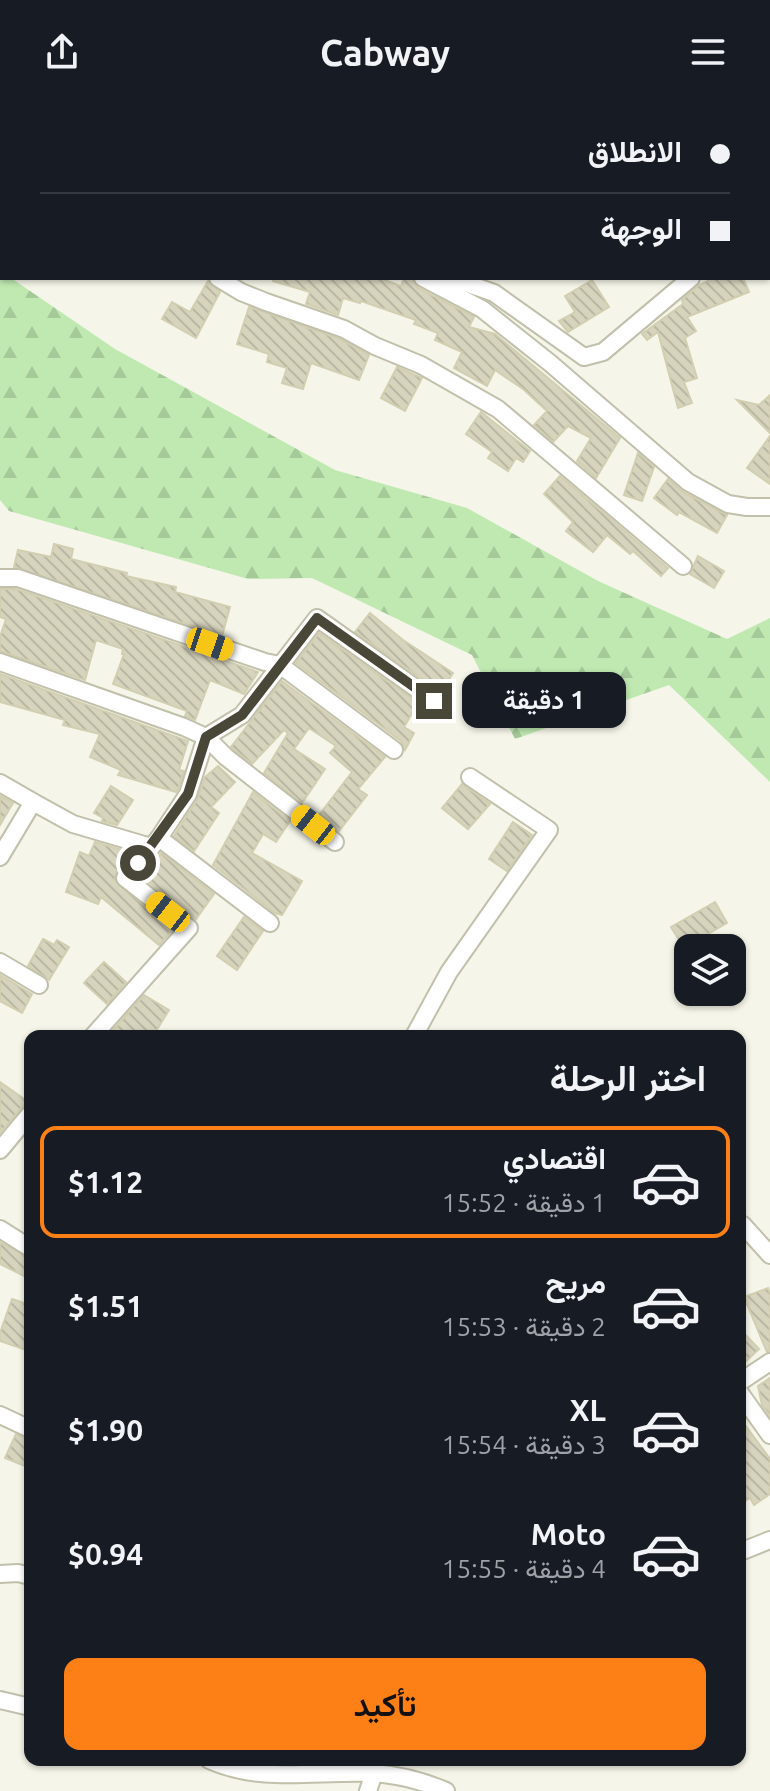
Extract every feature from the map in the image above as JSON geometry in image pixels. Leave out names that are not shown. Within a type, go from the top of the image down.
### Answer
[{"type":"street","points":[[223,280],[266,302],[344,329],[421,365],[498,409],[683,566]]},
{"type":"street","points":[[427,280],[482,309],[688,482],[728,504],[770,507]]},
{"type":"street","points":[[457,280],[494,293],[584,357],[603,352],[689,280]]},
{"type":"street","points":[[0,578],[18,578],[280,665],[394,750]]},
{"type":"street","points":[[98,1030],[189,928],[125,878],[188,794],[206,737],[242,715],[317,618],[434,701]]},
{"type":"street","points":[[0,662],[206,737],[226,757],[335,842]]},
{"type":"street","points":[[417,1030],[449,972],[549,830],[470,777]]},
{"type":"street","points":[[0,783],[73,824],[155,842],[270,923]]},
{"type":"street","points":[[0,857],[33,802]]},
{"type":"street","points":[[0,962],[39,985]]},
{"type":"street","points":[[0,1150],[24,1121]]},
{"type":"street","points":[[746,1228],[770,1255]]},
{"type":"street","points":[[0,1229],[24,1244]]},
{"type":"street","points":[[746,1378],[770,1362]]},
{"type":"street","points":[[746,1405],[770,1435]]},
{"type":"street","points":[[0,1415],[24,1426]]},
{"type":"street","points":[[746,1550],[770,1540]]},
{"type":"street","points":[[0,1574],[24,1574]]},
{"type":"street","points":[[0,1700],[24,1706]]},
{"type":"street","points":[[222,1766],[252,1774],[374,1773],[397,1776],[446,1791]]},
{"type":"street","points":[[368,1791],[374,1773]]},
{"type":"green space","points":[[0,280],[14,280],[115,349],[335,470],[467,508],[598,581],[727,639],[770,618],[770,782],[669,685],[515,739],[472,655],[312,578],[248,579],[9,511],[0,500]]},
{"type":"building","points":[[384,280],[401,286],[403,280],[413,280],[418,288],[474,317],[469,327],[495,334],[620,438],[596,478],[577,461],[591,438],[568,426],[553,442],[534,425],[547,411],[523,389],[495,370],[487,386],[454,368],[462,352],[435,340],[438,333],[414,324],[416,320],[361,301],[343,298],[338,315],[306,304],[310,292],[273,281]]},
{"type":"building","points":[[592,280],[609,307],[568,332],[559,321],[575,312],[565,296]]},
{"type":"building","points":[[744,280],[749,292],[687,317],[696,331],[685,338],[697,378],[684,382],[692,403],[678,408],[658,332],[647,340],[642,334],[683,304],[682,300],[699,285],[708,281]]},
{"type":"building","points":[[208,281],[220,292],[196,338],[162,319],[172,302],[190,312]]},
{"type":"building","points":[[249,307],[340,339],[369,355],[359,380],[311,363],[303,389],[282,383],[287,368],[267,362],[269,354],[237,344]]},
{"type":"building","points":[[397,367],[422,378],[405,411],[381,398]]},
{"type":"building","points":[[770,395],[770,433],[737,400],[759,405]]},
{"type":"building","points":[[481,412],[530,451],[523,462],[516,458],[508,471],[488,458],[492,452],[466,434]]},
{"type":"building","points":[[770,436],[770,484],[747,468]]},
{"type":"building","points":[[638,453],[654,467],[642,501],[624,495]]},
{"type":"building","points":[[560,476],[668,568],[661,576],[633,551],[630,554],[607,535],[593,552],[566,531],[573,522],[544,494]]},
{"type":"building","points":[[668,479],[683,492],[727,515],[717,533],[679,512],[677,515],[654,498]]},
{"type":"building","points":[[54,544],[73,549],[71,559],[176,587],[175,592],[230,607],[222,636],[14,567],[18,550],[51,557]]},
{"type":"building","points":[[698,556],[724,571],[714,588],[690,574]]},
{"type":"building","points":[[0,589],[16,589],[258,672],[244,694],[210,680],[195,720],[185,716],[187,711],[113,684],[123,649],[96,640],[85,680],[0,651],[0,637],[6,619],[0,617]]},
{"type":"building","points":[[370,613],[403,640],[453,673],[441,692],[355,632]]},
{"type":"building","points":[[319,633],[418,703],[404,727],[414,733],[405,750],[401,741],[296,663]]},
{"type":"building","points":[[0,674],[188,741],[179,770],[184,771],[178,789],[176,792],[118,775],[121,770],[90,757],[100,734],[63,725],[65,720],[0,702]]},
{"type":"building","points":[[282,681],[385,757],[358,789],[367,795],[339,831],[319,815],[352,772],[330,753],[336,746],[309,728],[294,749],[325,769],[302,803],[264,773],[288,733],[284,730],[252,764],[231,747]]},
{"type":"building","points":[[218,766],[235,782],[211,807],[219,813],[194,851],[174,836],[197,800],[205,777]]},
{"type":"building","points":[[462,784],[490,804],[468,829],[442,808]]},
{"type":"building","points":[[111,786],[133,800],[117,825],[102,821],[103,818],[94,813]]},
{"type":"building","points":[[253,792],[290,821],[276,842],[263,834],[252,853],[302,881],[282,915],[275,913],[213,865]]},
{"type":"building","points":[[0,796],[13,803],[0,825]]},
{"type":"building","points":[[513,822],[532,835],[507,871],[489,859]]},
{"type":"building","points":[[95,842],[132,853],[116,872],[115,881],[173,929],[159,945],[101,897],[98,904],[66,892],[80,852],[89,856]]},
{"type":"building","points":[[161,853],[214,894],[196,919],[141,876]]},
{"type":"building","points":[[715,902],[727,923],[708,934],[675,934],[671,927]]},
{"type":"building","points":[[244,917],[263,931],[237,970],[217,956]]},
{"type":"building","points":[[43,939],[54,945],[57,940],[69,947],[49,980],[28,966]]},
{"type":"building","points":[[104,962],[126,982],[107,1004],[84,983]]},
{"type":"building","points":[[0,975],[32,994],[22,1013],[0,1001]]},
{"type":"building","points":[[144,995],[169,1010],[157,1030],[113,1030]]},
{"type":"building","points":[[0,1082],[24,1099],[24,1105],[0,1133]]},
{"type":"building","points":[[0,1242],[24,1256],[24,1276],[0,1264]]},
{"type":"building","points":[[768,1288],[770,1351],[767,1352],[746,1296]]},
{"type":"building","points":[[12,1299],[24,1303],[24,1349],[0,1341]]},
{"type":"building","points":[[746,1335],[759,1349],[746,1361]]},
{"type":"building","points":[[770,1378],[770,1416],[762,1405],[758,1386]]},
{"type":"building","points":[[746,1426],[770,1459],[770,1494],[754,1505],[750,1498],[746,1500]]},
{"type":"building","points":[[16,1434],[24,1437],[24,1466],[5,1458]]},
{"type":"route","points":[[138,863],[188,794],[206,737],[242,715],[317,618],[434,701]]}]
